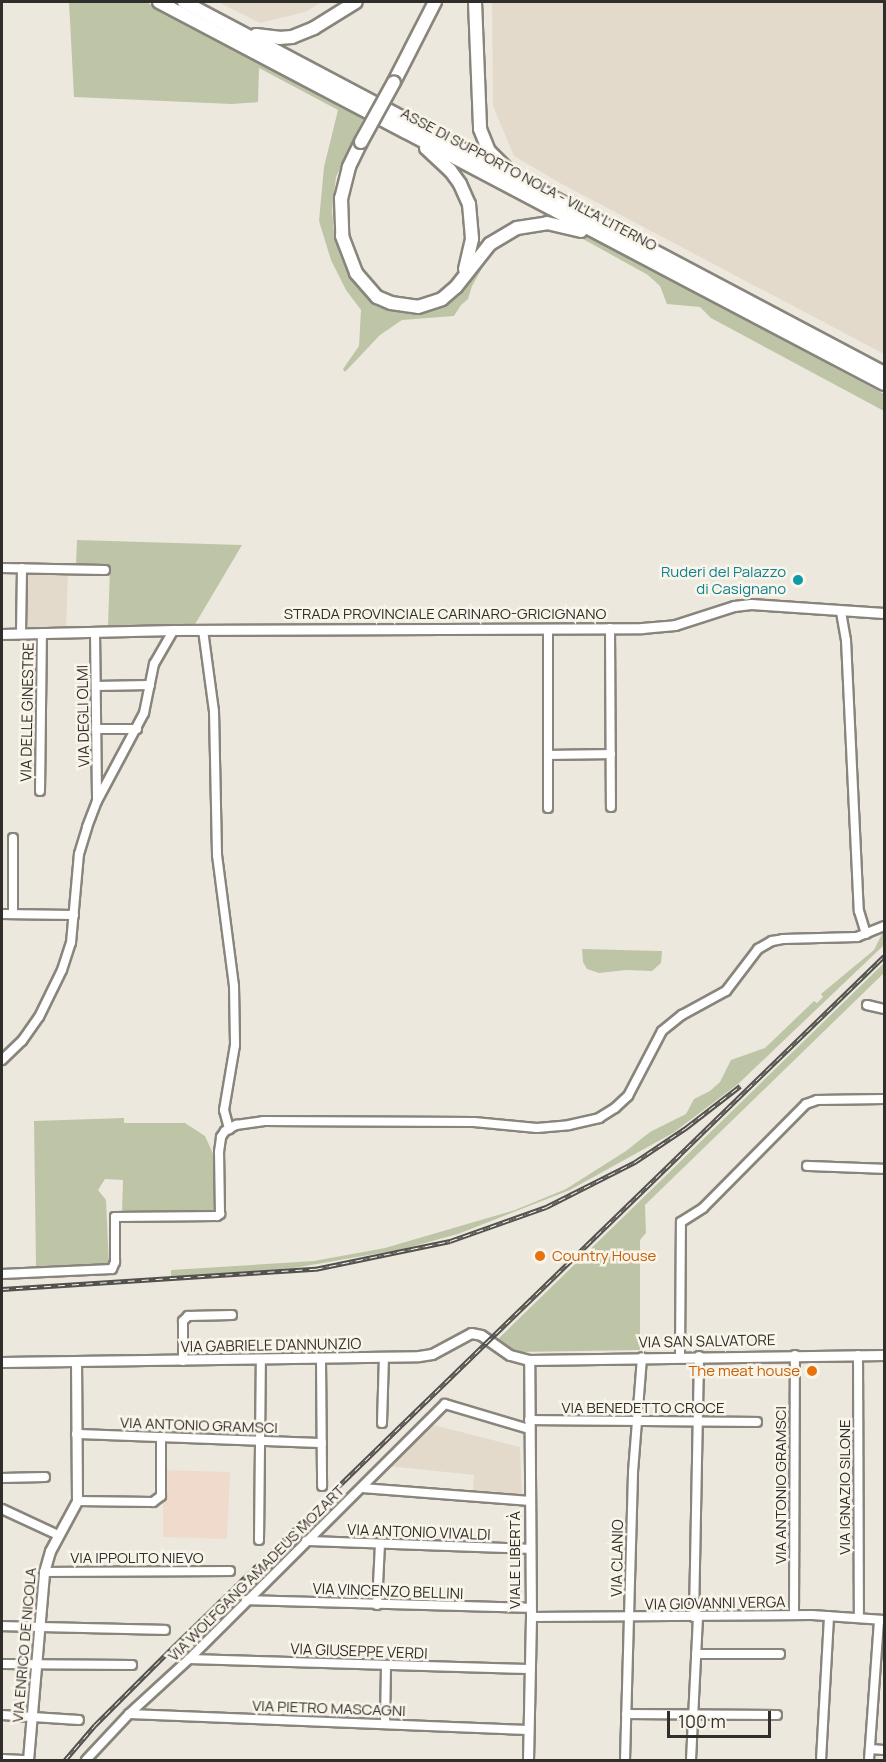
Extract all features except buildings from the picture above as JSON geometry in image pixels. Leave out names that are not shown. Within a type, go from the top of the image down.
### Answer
[{"type":"highway","name":"ASSE DI SUPPORTO NOLA - VILLA LITERNO","points":[[159,2],[885,384]]},
{"type":"highway","name":"ASSE DI SUPPORTO NOLA - VILLA LITERNO","points":[[184,2],[885,373]]},
{"type":"highway","points":[[224,23],[262,38],[292,37],[314,28],[356,2]]},
{"type":"highway","points":[[475,2],[478,114],[483,140],[498,161],[573,208]]},
{"type":"highway","points":[[431,5],[349,167],[341,198],[342,236],[356,273],[377,297],[406,306],[431,304],[442,299],[456,287],[490,244],[504,234],[531,224],[566,225],[616,243]]},
{"type":"highway","points":[[389,123],[431,152],[450,170],[469,204],[472,239],[470,255],[456,287]]},
{"type":"street","points":[[2,568],[105,570]]},
{"type":"street","points":[[21,633],[22,568]]},
{"type":"street","name":"STRADA PROVINCIALE CARINARO-GRICIGNANO","points":[[2,634],[174,630],[609,628],[675,625],[734,606],[751,604],[885,614]]},
{"type":"street","points":[[841,612],[846,640],[859,911],[866,934]]},
{"type":"street","points":[[548,628],[548,808]]},
{"type":"street","points":[[609,628],[611,807]]},
{"type":"street","points":[[2,1060],[22,1041],[39,1017],[63,970],[71,943],[79,854],[97,801],[144,714],[154,664],[174,630]]},
{"type":"street","points":[[203,630],[214,711],[217,855],[234,986],[235,1045],[224,1110],[229,1129]]},
{"type":"street","name":"VIA DEGLI OLMI","points":[[95,632],[97,801]]},
{"type":"street","name":"VIA DELLE GINESTRE","points":[[40,791],[42,633]]},
{"type":"street","points":[[96,686],[150,686]]},
{"type":"street","points":[[96,729],[137,729]]},
{"type":"street","points":[[548,755],[611,754]]},
{"type":"street","points":[[13,838],[13,914]]},
{"type":"street","points":[[2,914],[74,915]]},
{"type":"street","points":[[2,1274],[112,1269],[115,1262],[114,1217],[217,1216],[220,1214],[219,1152],[221,1137],[229,1129],[244,1123],[263,1121],[474,1122],[515,1127],[569,1125],[599,1118],[615,1108],[636,1082],[662,1031],[682,1015],[726,991],[750,956],[766,944],[789,939],[849,938],[885,926]]},
{"type":"street","points":[[867,1005],[885,1009]]},
{"type":"street","points":[[680,1356],[681,1222],[702,1208],[806,1104],[817,1100],[885,1099]]},
{"type":"street","points":[[807,1166],[885,1169]]},
{"type":"street","points":[[183,1361],[183,1321],[188,1316],[232,1315]]},
{"type":"street","name":"VIA GABRIELE D'ANNUNZIO","points":[[2,1362],[384,1358],[432,1354],[471,1333],[481,1335],[510,1355],[529,1360]]},
{"type":"street","name":"VIA SAN SALVATORE","points":[[529,1360],[680,1356],[885,1355]]},
{"type":"street","points":[[691,1761],[696,1654],[699,1356]]},
{"type":"street","name":"VIA ANTONIO GRAMSCI","points":[[794,1615],[795,1356]]},
{"type":"street","name":"VIA IGNAZIO SILONE","points":[[858,1356],[859,1618]]},
{"type":"street","name":"VIA CLANIO","points":[[626,1761],[629,1617],[642,1357]]},
{"type":"street","points":[[382,1423],[384,1358]]},
{"type":"street","points":[[321,1359],[322,1486]]},
{"type":"street","points":[[259,1540],[261,1360]]},
{"type":"street","name":"VIALE LIBERTÀ","points":[[528,1761],[531,1612],[529,1360]]},
{"type":"street","points":[[76,1362],[77,1500],[153,1502],[160,1496],[160,1437]]},
{"type":"street","name":"VIA BENEDETTO CROCE","points":[[445,1404],[529,1425],[637,1421],[757,1422]]},
{"type":"street","name":"VIA WOLFGANG AMADEUS MOZART","points":[[86,1761],[129,1714],[189,1659],[445,1404]]},
{"type":"street","name":"VIA ANTONIO GRAMSCI","points":[[76,1434],[322,1443]]},
{"type":"street","points":[[2,1478],[45,1477]]},
{"type":"street","points":[[362,1488],[530,1502]]},
{"type":"street","name":"VIA ENRICO DE NICOLA","points":[[28,1761],[44,1572],[50,1551],[77,1500]]},
{"type":"street","points":[[2,1509],[58,1535]]},
{"type":"street","name":"VIA ANTONIO VIVALDI","points":[[306,1541],[530,1549]]},
{"type":"street","points":[[377,1605],[380,1544]]},
{"type":"street","name":"VIA IPPOLITO NIEVO","points":[[44,1572],[230,1571]]},
{"type":"street","name":"VIA VINCENZO BELLINI","points":[[246,1600],[531,1612]]},
{"type":"street","name":"VIA GIOVANNI VERGA","points":[[531,1612],[629,1617],[794,1615],[882,1620]]},
{"type":"street","points":[[820,1761],[828,1616]]},
{"type":"street","points":[[869,1761],[882,1620]]},
{"type":"street","points":[[2,1626],[165,1630]]},
{"type":"street","points":[[696,1654],[780,1654]]},
{"type":"street","name":"VIA GIUSEPPE VERDI","points":[[189,1659],[529,1669]]},
{"type":"street","points":[[2,1664],[132,1665]]},
{"type":"street","points":[[386,1665],[386,1724]]},
{"type":"street","name":"VIA PIETRO MASCAGNI","points":[[129,1714],[528,1730]]},
{"type":"street","points":[[627,1714],[777,1715]]},
{"type":"street","points":[[2,1715],[79,1720]]},
{"type":"street","points":[[870,1749],[885,1750]]},
{"type":"street","points":[[2,1759],[23,1761]]},
{"type":"shaded area","points":[[218,2],[322,2],[305,12],[260,23]]},
{"type":"shaded area","points":[[492,2],[884,2],[884,354],[560,183],[514,156],[493,106]]},
{"type":"shaded area","points":[[24,571],[68,572],[66,631],[24,631]]},
{"type":"shaded area","points":[[430,1424],[520,1447],[522,1497],[473,1493],[474,1475],[388,1466]]},
{"type":"shaded area","points":[[163,1470],[230,1472],[227,1539],[163,1537]]},
{"type":"green space","points":[[69,2],[146,2],[364,117],[336,177],[332,211],[334,232],[345,267],[361,291],[381,305],[407,312],[433,308],[457,294],[484,255],[506,234],[529,226],[548,227],[531,227],[514,232],[502,240],[493,249],[472,286],[468,299],[454,316],[402,320],[380,335],[345,372],[343,369],[359,346],[361,310],[346,290],[331,260],[319,221],[324,167],[338,110],[259,68],[258,102],[232,104],[74,97]]},
{"type":"green space","points":[[548,227],[566,228],[590,237],[884,394],[884,411],[711,318],[700,307],[667,304],[660,286],[648,275],[574,234]]},
{"type":"green space","points":[[77,540],[242,545],[194,626],[108,626],[110,567],[76,565]]},
{"type":"green space","points":[[884,930],[884,945],[738,1084],[673,1133],[570,1190],[458,1234],[403,1249],[294,1268],[171,1277],[171,1270],[314,1261],[385,1248],[515,1210],[566,1189],[626,1151],[650,1132],[686,1114],[694,1099],[710,1091],[720,1082],[731,1060],[765,1048],[814,1001],[817,1003],[823,997],[821,994],[874,950]]},
{"type":"green space","points":[[582,949],[662,951],[661,963],[652,971],[626,970],[599,973],[587,969],[583,962]]},
{"type":"green space","points":[[884,963],[884,973],[645,1205],[646,1233],[640,1240],[640,1350],[519,1352],[495,1342]]},
{"type":"green space","points":[[124,1118],[124,1123],[185,1123],[205,1136],[216,1160],[216,1213],[122,1213],[123,1180],[105,1179],[98,1190],[106,1200],[109,1266],[36,1267],[34,1121]]},
{"type":"railway","points":[[65,1760],[95,1725],[174,1646],[884,956]]},
{"type":"railway","points":[[2,1289],[315,1269],[450,1241],[546,1207],[635,1162],[687,1127],[740,1086]]},
{"type":"place","name":"Ruderi del Palazzo di Casignano","points":[[798,580]]},
{"type":"place","name":"Country House","points":[[540,1256]]},
{"type":"place","name":"The meat house","points":[[812,1371]]}]
